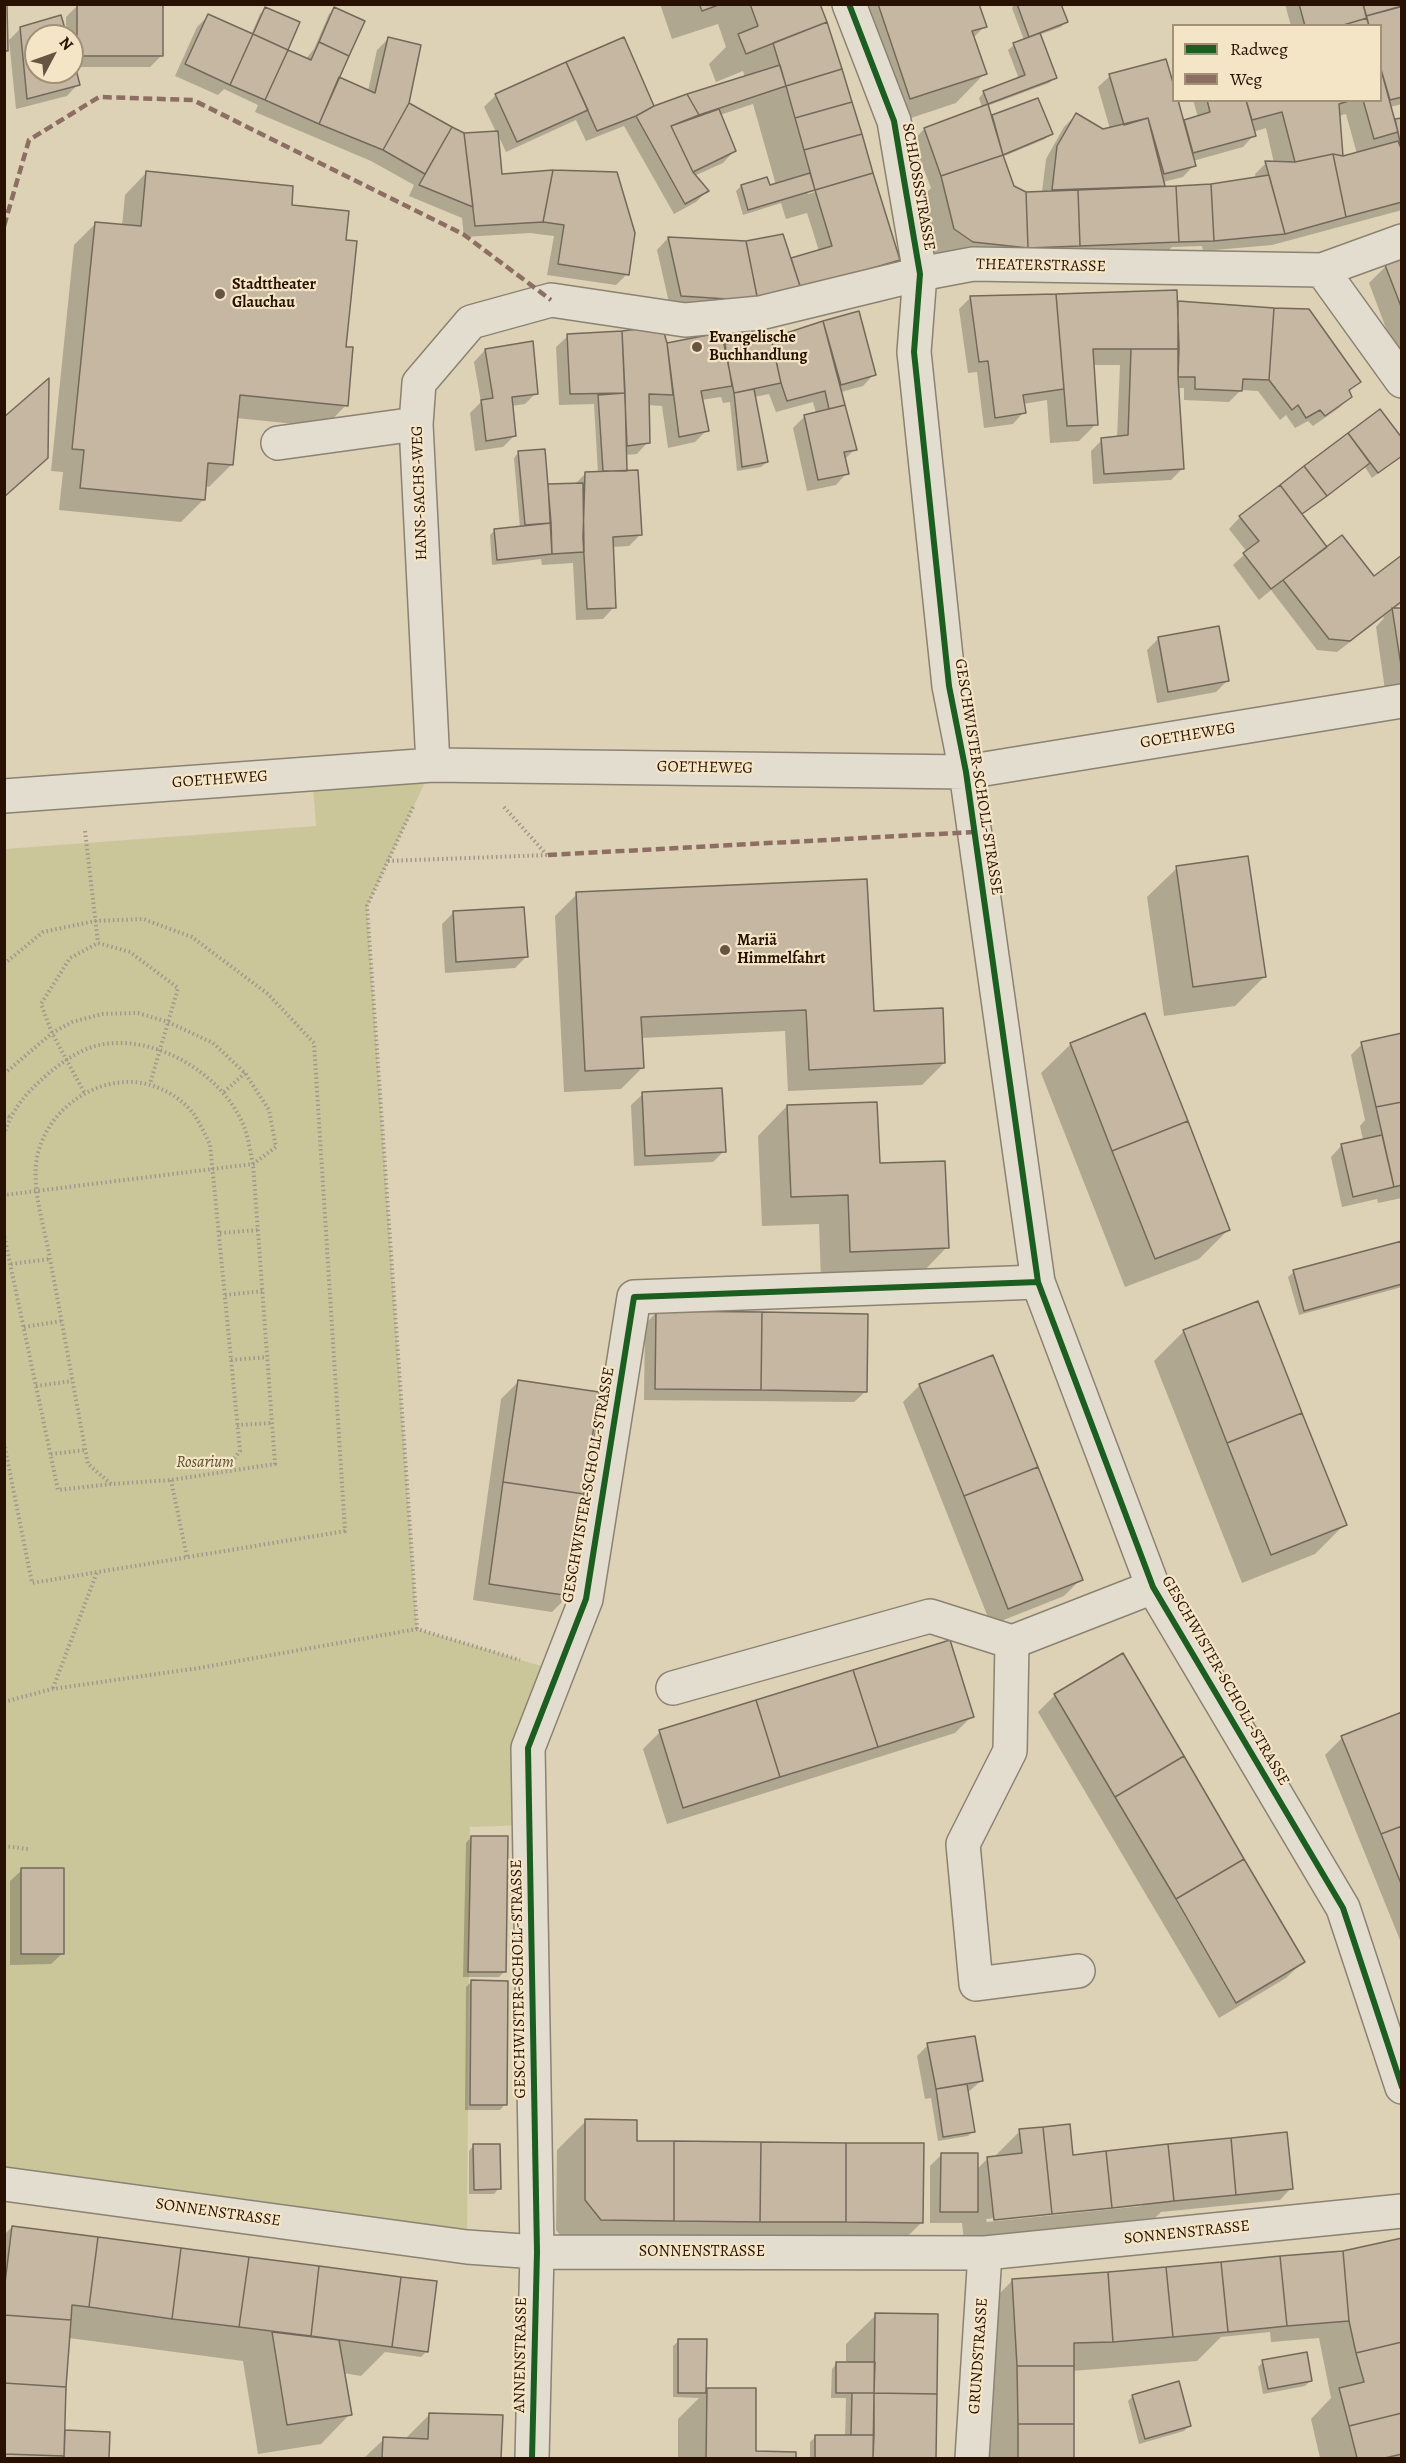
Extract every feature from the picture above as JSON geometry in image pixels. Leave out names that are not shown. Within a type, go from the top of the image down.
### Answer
[{"type":"street","name":"SCHLOSSSTRASSE","points":[[849,4],[894,121],[920,274]]},
{"type":"street","points":[[1401,241],[1322,270],[1401,381]]},
{"type":"street","name":"THEATERSTRASSE","points":[[550,300],[684,320],[760,313],[920,274],[973,264],[1322,270]]},
{"type":"street","name":"GESCHWISTER-SCHOLL-STRASSE","points":[[920,274],[914,352],[949,686],[966,772],[1038,1282],[1153,1587],[1343,1908],[1401,2087]]},
{"type":"street","name":"HANS-SACHS-WEG","points":[[433,765],[416,424],[419,383],[471,322],[550,300]]},
{"type":"street","points":[[278,443],[416,424]]},
{"type":"street","name":"GOETHEWEG","points":[[4,796],[433,765],[966,772],[1401,701]]},
{"type":"street","name":"GESCHWISTER-SCHOLL-STRASSE","points":[[537,2252],[528,1748],[586,1599],[634,1297],[1038,1282]]},
{"type":"street","points":[[673,1688],[930,1616],[1012,1642],[1153,1587]]},
{"type":"street","points":[[1012,1642],[1010,1751],[963,1844],[976,1984],[1078,1971]]},
{"type":"street","name":"SONNENSTRASSE","points":[[4,2184],[455,2246],[537,2252],[985,2253],[1401,2211]]},
{"type":"street","name":"ANNENSTRASSE","points":[[532,2458],[537,2252]]},
{"type":"street","name":"GRUNDSTRASSE","points":[[972,2458],[985,2253]]},
{"type":"path","points":[[417,1629],[367,906],[433,765]]},
{"type":"path","points":[[388,861],[548,855],[465,765]]},
{"type":"path","points":[[80,790],[98,944]]},
{"type":"path","points":[[4,964],[43,932],[95,921],[143,919],[192,937],[268,994],[314,1042],[345,1531],[32,1583],[4,1443]]},
{"type":"path","points":[[84,1092],[52,1033],[41,1004],[70,958],[98,944],[130,952],[178,988],[150,1084]]},
{"type":"path","points":[[4,1074],[52,1033],[72,1022],[102,1014],[138,1013],[168,1022],[213,1043],[245,1073],[269,1110],[276,1147],[253,1164],[4,1195]]},
{"type":"path","points":[[4,1135],[10,1117],[29,1090],[67,1058],[105,1044],[133,1044],[160,1050],[196,1067],[224,1092],[243,1124],[253,1164],[275,1464],[171,1480],[58,1490],[4,1235]]},
{"type":"path","points":[[224,1092],[245,1073]]},
{"type":"path","points":[[111,1484],[88,1464],[38,1191],[36,1165],[44,1136],[59,1115],[84,1092],[112,1082],[131,1081],[150,1084],[170,1094],[194,1114],[210,1144],[240,1451],[225,1471]]},
{"type":"path","points":[[4,1114],[10,1117]]},
{"type":"path","points":[[220,1233],[258,1230]]},
{"type":"path","points":[[11,1264],[50,1259]]},
{"type":"path","points":[[225,1295],[263,1291]]},
{"type":"path","points":[[24,1327],[62,1321]]},
{"type":"path","points":[[231,1360],[267,1357]]},
{"type":"path","points":[[36,1386],[72,1381]]},
{"type":"path","points":[[237,1425],[272,1423]]},
{"type":"path","points":[[51,1454],[86,1450]]},
{"type":"path","points":[[171,1480],[187,1557]]},
{"type":"path","points":[[52,1689],[98,1572]]},
{"type":"path","points":[[4,1702],[52,1689],[199,1668],[417,1629],[558,1671]]},
{"type":"path","points":[[4,1846],[28,1849]]},
{"type":"green space","name":"Rosarium","points":[[433,765],[367,907],[417,1629],[558,1671],[529,1825],[470,1827],[467,2247],[5,2184],[5,849],[316,826],[312,774]]},
{"type":"building","points":[[4,4],[7,4],[8,51],[4,51]]},
{"type":"building","points":[[77,4],[163,5],[163,56],[84,56],[84,24],[77,24]]},
{"type":"building","points":[[699,4],[721,4],[702,11]]},
{"type":"building","points":[[750,4],[820,4],[827,22],[746,54],[738,34],[758,26]]},
{"type":"building","points":[[878,4],[979,4],[987,27],[972,31],[987,74],[910,99]]},
{"type":"building","points":[[1017,4],[1061,4],[1068,22],[1029,37]]},
{"type":"building","points":[[1299,4],[1363,4],[1367,18],[1347,24],[1304,24]]},
{"type":"building","points":[[1363,4],[1400,4],[1400,7],[1366,16]]},
{"type":"building","points":[[1402,6],[1402,97],[1390,100],[1382,73],[1382,24],[1368,24],[1366,16]]},
{"type":"building","points":[[265,7],[300,22],[288,50],[253,34]]},
{"type":"building","points":[[334,7],[365,21],[349,56],[319,42]]},
{"type":"building","points":[[208,14],[253,34],[230,85],[185,64]]},
{"type":"building","points":[[61,15],[64,24],[30,24]]},
{"type":"building","points":[[1367,18],[1368,24],[1347,24]]},
{"type":"building","points":[[827,22],[842,69],[786,86],[773,43]]},
{"type":"building","points":[[24,26],[24,68],[20,27]]},
{"type":"building","points":[[1040,33],[1057,78],[988,104],[983,91],[1025,75],[1013,43]]},
{"type":"building","points":[[253,34],[288,50],[265,100],[230,85]]},
{"type":"building","points":[[388,37],[421,45],[409,103],[383,150],[319,124],[339,77],[375,93]]},
{"type":"building","points":[[624,37],[654,106],[636,116],[597,131],[566,62]]},
{"type":"building","points":[[319,42],[349,56],[319,124],[265,100],[288,50],[311,60]]},
{"type":"building","points":[[1166,59],[1172,79],[1172,102],[1179,102],[1196,166],[1164,174],[1148,118],[1124,125],[1109,74]]},
{"type":"building","points":[[566,62],[588,110],[517,142],[495,94]]},
{"type":"building","points":[[780,65],[786,86],[699,115],[687,94]]},
{"type":"building","points":[[842,69],[852,102],[795,118],[786,86]]},
{"type":"building","points":[[1382,73],[1398,132],[1374,139],[1364,102],[1382,102]]},
{"type":"building","points":[[26,84],[80,84],[80,85],[27,99]]},
{"type":"building","points":[[687,94],[699,115],[671,126],[693,172],[709,191],[685,204],[636,116],[654,106]]},
{"type":"building","points":[[1038,98],[1053,134],[1003,155],[992,115]]},
{"type":"building","points":[[852,102],[862,134],[804,150],[795,118]]},
{"type":"building","points":[[1208,102],[1247,102],[1256,136],[1193,153],[1184,120],[1210,112]]},
{"type":"building","points":[[1247,102],[1346,102],[1339,104],[1343,156],[1333,154],[1295,162],[1282,112],[1252,120]]},
{"type":"building","points":[[409,103],[452,127],[425,174],[383,150]]},
{"type":"building","points":[[988,104],[1003,155],[941,176],[924,128]]},
{"type":"building","points":[[719,109],[736,151],[693,172],[671,126]]},
{"type":"building","points":[[1076,113],[1103,129],[1148,118],[1165,186],[1052,190],[1057,146]]},
{"type":"building","points":[[1402,118],[1402,151],[1395,119]]},
{"type":"building","points":[[452,127],[464,133],[473,207],[419,185]]},
{"type":"building","points":[[498,131],[502,174],[553,170],[543,222],[475,226],[464,133]]},
{"type":"building","points":[[862,134],[873,173],[815,190],[804,150]]},
{"type":"building","points":[[1398,141],[1402,151],[1402,202],[1346,217],[1333,154],[1343,156]]},
{"type":"building","points":[[1333,154],[1346,217],[1285,234],[1265,161],[1295,162]]},
{"type":"building","points":[[1003,155],[1014,186],[1026,192],[1028,248],[973,242],[954,229],[941,176]]},
{"type":"building","points":[[553,170],[617,172],[635,233],[629,275],[558,264],[564,225],[543,222]]},
{"type":"building","name":"Stadttheater Glauchau","points":[[146,171],[293,186],[292,205],[349,211],[346,240],[357,241],[346,347],[353,347],[348,406],[240,395],[233,465],[208,463],[205,500],[80,488],[84,450],[72,449],[95,222],[141,226]]},
{"type":"building","points":[[810,173],[815,190],[748,210],[741,185],[767,177],[770,185]]},
{"type":"building","points":[[873,173],[900,260],[801,289],[791,258],[832,246],[815,190]]},
{"type":"building","points":[[1269,175],[1285,234],[1214,241],[1211,184]]},
{"type":"building","points":[[1211,184],[1214,241],[1179,242],[1176,186]]},
{"type":"building","points":[[1176,186],[1179,242],[1080,246],[1078,190]]},
{"type":"building","points":[[1078,190],[1080,246],[1028,248],[1026,192]]},
{"type":"building","points":[[783,234],[801,289],[758,301],[746,241]]},
{"type":"building","points":[[668,237],[746,241],[758,301],[681,296]]},
{"type":"building","points":[[1402,259],[1402,309],[1385,265]]},
{"type":"building","points":[[1177,290],[1179,349],[1093,349],[1098,425],[1067,426],[1056,294]]},
{"type":"building","points":[[1056,294],[1064,389],[1023,395],[1026,413],[995,418],[988,361],[979,362],[970,296]]},
{"type":"building","points":[[1178,301],[1274,308],[1269,380],[1243,379],[1242,391],[1195,389],[1195,377],[1178,377]]},
{"type":"building","points":[[1274,308],[1309,309],[1361,382],[1349,390],[1352,397],[1325,416],[1320,410],[1306,418],[1298,405],[1292,410],[1269,380]]},
{"type":"building","points":[[859,311],[876,375],[841,385],[823,321]]},
{"type":"building","points":[[823,321],[845,405],[829,409],[825,391],[787,401],[771,338]]},
{"type":"building","points":[[662,326],[667,343],[673,395],[649,394],[650,443],[627,446],[622,331]]},
{"type":"building","points":[[622,331],[625,393],[570,394],[567,334]]},
{"type":"building","points":[[723,332],[732,386],[701,391],[709,431],[679,437],[667,343]]},
{"type":"building","points":[[771,338],[781,383],[734,393],[724,344]]},
{"type":"building","points":[[533,341],[538,394],[512,397],[516,436],[486,441],[481,400],[493,398],[485,349]]},
{"type":"building","points":[[1131,349],[1179,349],[1178,377],[1184,469],[1104,474],[1101,438],[1128,435]]},
{"type":"building","points":[[49,378],[48,458],[4,497],[4,417]]},
{"type":"building","points":[[754,389],[768,462],[742,467],[734,393]]},
{"type":"building","points":[[625,393],[627,471],[603,471],[598,395]]},
{"type":"building","points":[[845,405],[857,450],[844,452],[849,474],[818,480],[804,415]]},
{"type":"building","points":[[1380,409],[1402,438],[1402,456],[1378,473],[1348,433]]},
{"type":"building","points":[[1348,433],[1370,463],[1327,496],[1304,466]]},
{"type":"building","points":[[545,449],[551,523],[525,525],[518,451]]},
{"type":"building","points":[[1304,466],[1327,496],[1302,514],[1280,485]]},
{"type":"building","points":[[638,470],[642,535],[613,537],[616,608],[587,609],[583,538],[585,472]]},
{"type":"building","points":[[583,483],[584,552],[552,554],[548,484]]},
{"type":"building","points":[[1280,485],[1327,547],[1271,589],[1243,553],[1259,541],[1239,516]]},
{"type":"building","points":[[551,523],[552,554],[497,560],[494,529]]},
{"type":"building","points":[[1342,535],[1374,576],[1402,555],[1402,601],[1350,641],[1329,639],[1283,580]]},
{"type":"building","points":[[1392,608],[1402,608],[1402,672]]},
{"type":"building","points":[[1219,626],[1229,681],[1168,692],[1158,637]]},
{"type":"building","points":[[1248,856],[1266,977],[1193,987],[1176,866]]},
{"type":"building","name":"Mariä Himmelfahrt","points":[[867,879],[874,1011],[943,1008],[945,1063],[809,1070],[806,1010],[641,1017],[644,1068],[585,1071],[576,892]]},
{"type":"building","points":[[524,907],[528,957],[456,962],[453,911]]},
{"type":"building","points":[[1145,1013],[1188,1121],[1112,1151],[1070,1043]]},
{"type":"building","points":[[1402,1033],[1402,1102],[1376,1107],[1361,1042]]},
{"type":"building","points":[[722,1088],[726,1152],[645,1156],[642,1092]]},
{"type":"building","points":[[877,1102],[880,1163],[945,1161],[949,1248],[850,1252],[848,1195],[791,1197],[787,1105]]},
{"type":"building","points":[[1402,1102],[1402,1185],[1394,1187],[1376,1107]]},
{"type":"building","points":[[1188,1121],[1230,1230],[1155,1259],[1112,1151]]},
{"type":"building","points":[[1382,1135],[1394,1187],[1353,1197],[1341,1144]]},
{"type":"building","points":[[1402,1241],[1402,1284],[1304,1311],[1293,1270]]},
{"type":"building","points":[[1258,1301],[1302,1413],[1227,1443],[1183,1330]]},
{"type":"building","points":[[656,1311],[762,1312],[761,1390],[655,1389]]},
{"type":"building","points":[[762,1312],[868,1314],[867,1392],[761,1390]]},
{"type":"building","points":[[993,1355],[1038,1467],[964,1496],[919,1384]]},
{"type":"building","points":[[518,1380],[599,1392],[584,1494],[503,1482]]},
{"type":"building","points":[[1302,1413],[1347,1525],[1271,1555],[1227,1443]]},
{"type":"building","points":[[1038,1467],[1083,1580],[1008,1609],[964,1496]]},
{"type":"building","points":[[503,1482],[584,1494],[570,1596],[489,1584]]},
{"type":"building","points":[[950,1640],[974,1717],[878,1747],[853,1670]]},
{"type":"building","points":[[1123,1653],[1184,1756],[1115,1797],[1054,1694]]},
{"type":"building","points":[[853,1670],[878,1747],[780,1777],[756,1700]]},
{"type":"building","points":[[756,1700],[780,1777],[683,1808],[659,1730]]},
{"type":"building","points":[[1402,1712],[1402,1826],[1381,1834],[1341,1736]]},
{"type":"building","points":[[1184,1756],[1244,1859],[1176,1899],[1115,1797]]},
{"type":"building","points":[[1402,1826],[1402,1886],[1381,1834]]},
{"type":"building","points":[[471,1836],[508,1836],[506,1972],[468,1972]]},
{"type":"building","points":[[1244,1859],[1305,1962],[1236,2003],[1176,1899]]},
{"type":"building","points":[[21,1868],[64,1868],[64,1954],[21,1954]]},
{"type":"building","points":[[471,1980],[508,1981],[507,2105],[470,2105]]},
{"type":"building","points":[[975,2036],[983,2081],[936,2089],[927,2043]]},
{"type":"building","points":[[967,2084],[975,2132],[943,2137],[936,2089]]},
{"type":"building","points":[[585,2119],[637,2120],[637,2141],[674,2141],[674,2221],[601,2220],[585,2200]]},
{"type":"building","points":[[1070,2124],[1073,2155],[1106,2151],[1112,2208],[1052,2214],[1043,2127]]},
{"type":"building","points":[[1043,2127],[1052,2214],[994,2220],[987,2157],[1022,2153],[1019,2129]]},
{"type":"building","points":[[1287,2132],[1293,2189],[1236,2195],[1231,2138]]},
{"type":"building","points":[[1231,2138],[1236,2195],[1174,2201],[1168,2144]]},
{"type":"building","points":[[674,2141],[761,2142],[760,2222],[674,2221]]},
{"type":"building","points":[[761,2142],[846,2143],[846,2222],[760,2222]]},
{"type":"building","points":[[846,2143],[924,2143],[923,2223],[846,2222]]},
{"type":"building","points":[[473,2144],[500,2144],[501,2189],[474,2190]]},
{"type":"building","points":[[1168,2144],[1174,2201],[1112,2208],[1106,2151]]},
{"type":"building","points":[[941,2153],[978,2153],[978,2212],[940,2212]]},
{"type":"building","points":[[12,2226],[98,2237],[89,2307],[72,2305],[71,2320],[4,2315],[4,2291]]},
{"type":"building","points":[[98,2237],[181,2248],[172,2319],[89,2307]]},
{"type":"building","points":[[1402,2238],[1402,2342],[1356,2353],[1349,2321],[1343,2251]]},
{"type":"building","points":[[181,2248],[249,2257],[239,2327],[172,2319]]},
{"type":"building","points":[[1343,2251],[1349,2321],[1287,2326],[1280,2256]]},
{"type":"building","points":[[1280,2256],[1287,2326],[1228,2332],[1221,2262]]},
{"type":"building","points":[[249,2257],[319,2266],[311,2336],[239,2327]]},
{"type":"building","points":[[1221,2262],[1228,2332],[1173,2337],[1166,2267]]},
{"type":"building","points":[[319,2266],[401,2277],[392,2347],[311,2336]]},
{"type":"building","points":[[1166,2267],[1173,2337],[1113,2342],[1108,2272]]},
{"type":"building","points":[[1108,2272],[1113,2342],[1074,2343],[1074,2366],[1017,2366],[1012,2279]]},
{"type":"building","points":[[401,2277],[437,2281],[428,2352],[392,2347]]},
{"type":"building","points":[[875,2313],[938,2314],[937,2394],[874,2393]]},
{"type":"building","points":[[4,2315],[71,2320],[66,2387],[4,2383]]},
{"type":"building","points":[[272,2332],[339,2340],[352,2415],[287,2425]]},
{"type":"building","points":[[678,2339],[707,2339],[706,2393],[678,2393]]},
{"type":"building","points":[[1402,2342],[1402,2413],[1349,2426],[1339,2388],[1364,2382],[1356,2353]]},
{"type":"building","points":[[1307,2352],[1312,2381],[1268,2389],[1262,2360]]},
{"type":"building","points":[[836,2362],[875,2362],[874,2393],[836,2393]]},
{"type":"building","points":[[1017,2366],[1074,2366],[1074,2424],[1018,2424]]},
{"type":"building","points":[[1179,2381],[1191,2426],[1145,2439],[1132,2395]]},
{"type":"building","points":[[4,2383],[66,2387],[64,2456],[4,2454]]},
{"type":"building","points":[[707,2388],[756,2388],[756,2451],[796,2452],[796,2458],[706,2458]]},
{"type":"building","points":[[852,2393],[874,2393],[874,2435],[851,2435]]},
{"type":"building","points":[[874,2393],[937,2394],[936,2458],[873,2458]]},
{"type":"building","points":[[429,2413],[503,2415],[501,2458],[382,2458],[383,2437],[428,2439]]},
{"type":"building","points":[[1402,2413],[1402,2454],[1385,2458],[1357,2458],[1349,2426]]},
{"type":"building","points":[[1018,2424],[1074,2424],[1074,2458],[1018,2458]]},
{"type":"building","points":[[65,2430],[110,2432],[109,2458],[64,2458]]},
{"type":"building","points":[[815,2435],[874,2435],[873,2458],[815,2458]]},
{"type":"building","points":[[4,2454],[64,2456],[64,2458],[4,2458]]},
{"type":"marked path","points":[[4,226],[29,140],[99,97],[193,100],[463,234],[551,300]]},
{"type":"marked path","points":[[548,855],[974,832]]},
{"type":"cycle path","points":[[849,4],[894,121],[920,274],[914,352],[949,686],[966,772],[1038,1282],[1153,1587],[1343,1908],[1402,2087]]},
{"type":"cycle path","points":[[532,2458],[537,2252],[528,1748],[586,1599],[634,1297],[1038,1282]]},
{"type":"place","name":"Stadttheater Glauchau","points":[[220,294]]},
{"type":"place","name":"Evangelische Buchhandlung","points":[[697,347]]},
{"type":"place","name":"Mariä Himmelfahrt","points":[[725,950]]}]
